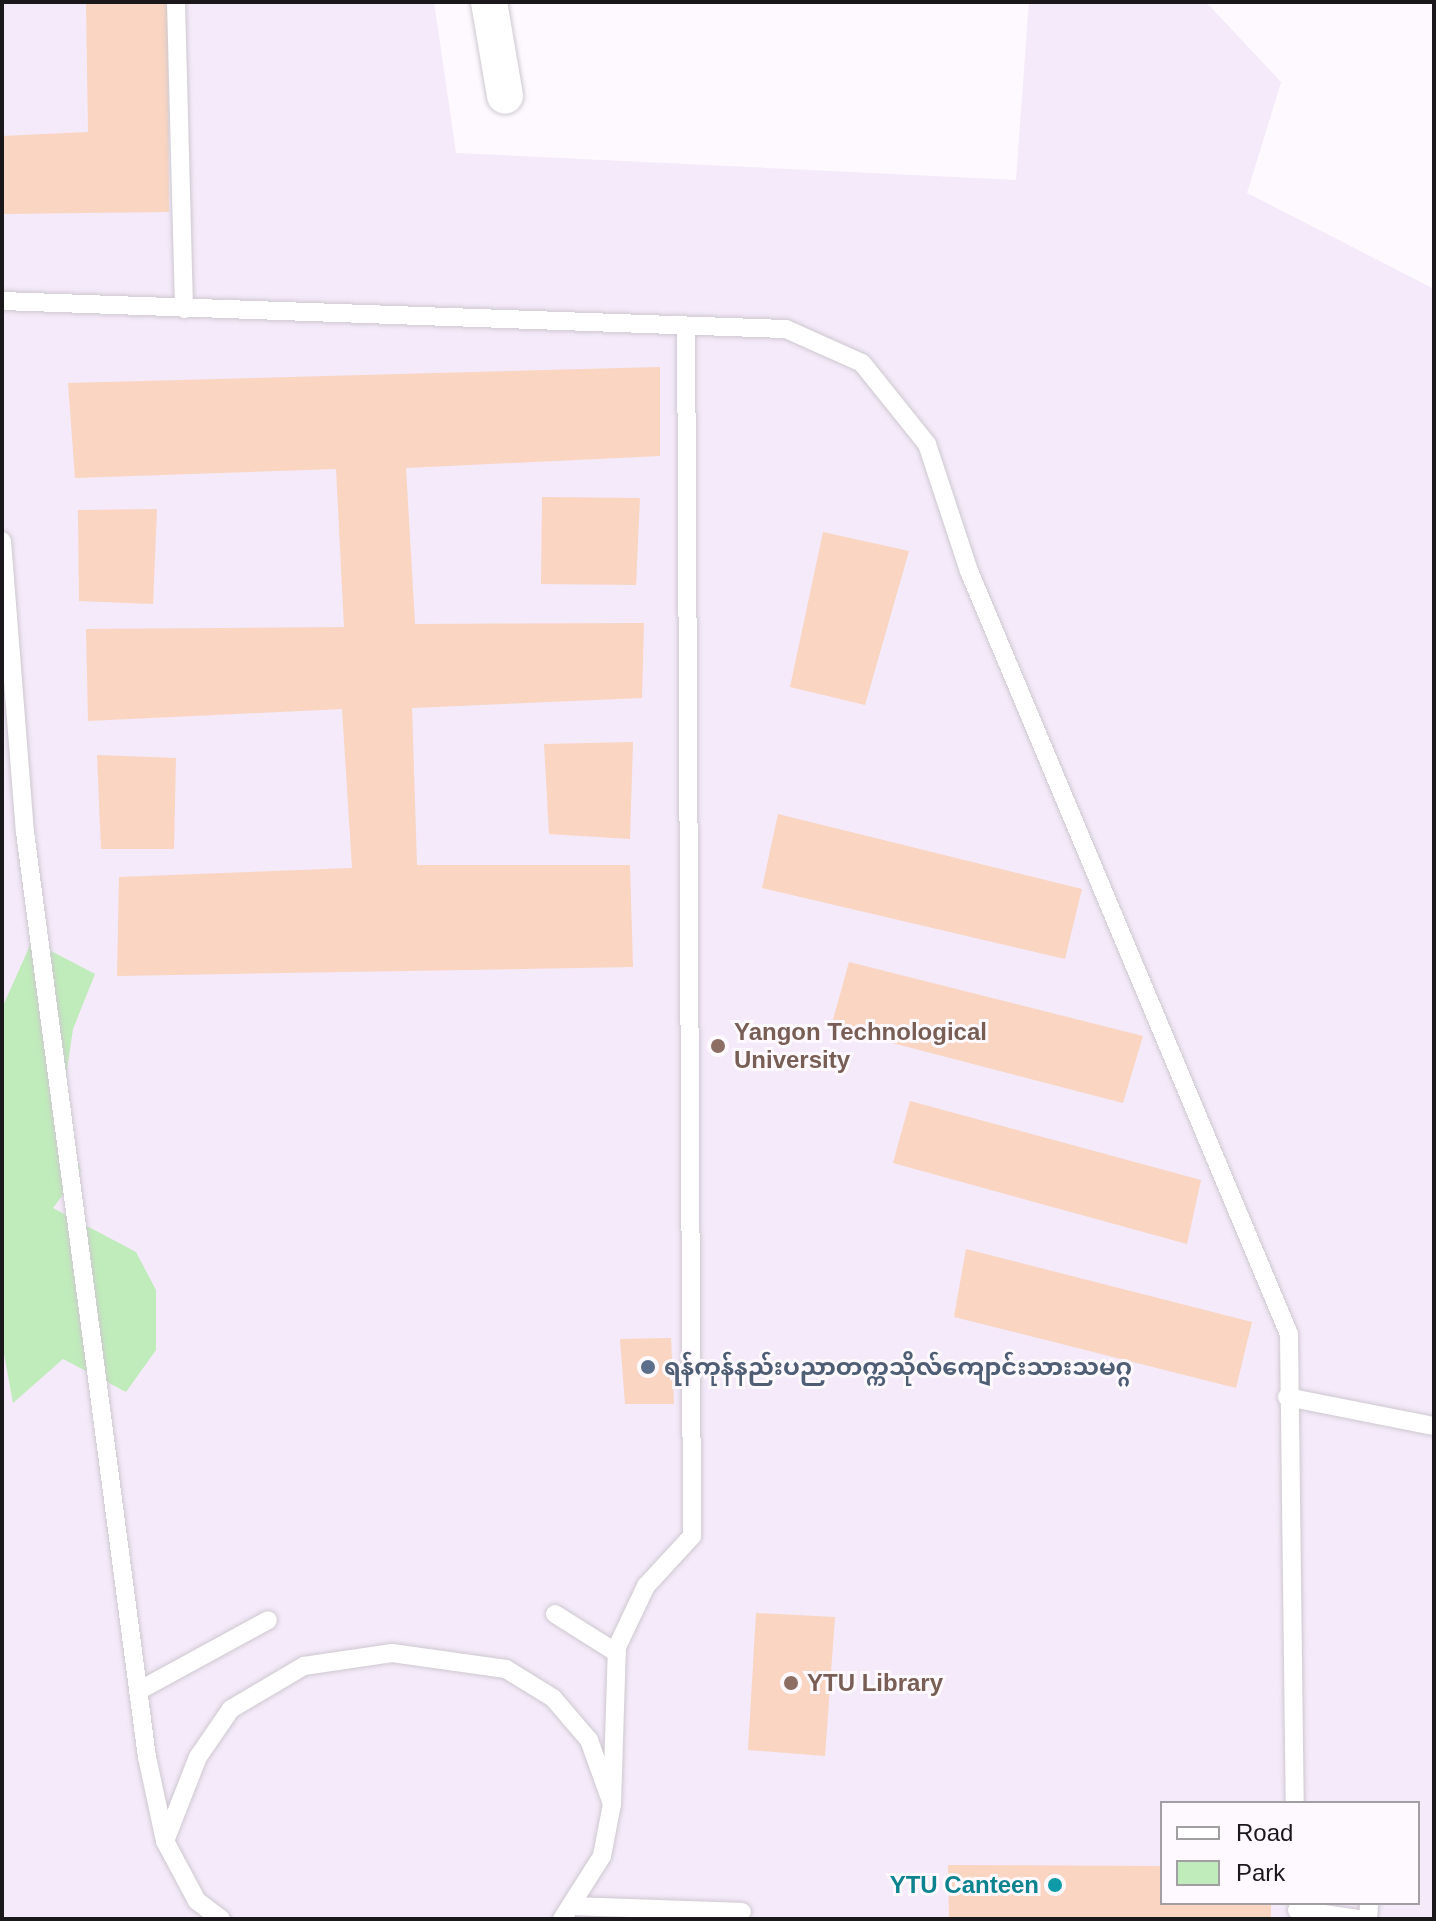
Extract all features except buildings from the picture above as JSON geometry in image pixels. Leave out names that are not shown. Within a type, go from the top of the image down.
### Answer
[{"type":"street","points":[[489,2],[505,96]]},
{"type":"lane","points":[[176,2],[184,309]]},
{"type":"lane","points":[[2,301],[686,328],[786,329],[862,363],[927,444],[969,571],[1289,1334],[1287,1397],[1295,1801]]},
{"type":"lane","points":[[568,1913],[602,1856],[612,1804],[617,1653],[646,1586],[692,1536],[686,328]]},
{"type":"lane","points":[[2,541],[25,832],[138,1691],[165,1841],[197,1901],[221,1919]]},
{"type":"lane","points":[[1287,1397],[1434,1426]]},
{"type":"lane","points":[[555,1614],[617,1653]]},
{"type":"lane","points":[[138,1691],[268,1620]]},
{"type":"lane","points":[[165,1841],[198,1757],[231,1709],[304,1666],[392,1653],[506,1669],[553,1698],[589,1740],[612,1804]]},
{"type":"lane","points":[[1297,1911],[1359,1919]]},
{"type":"lane","points":[[568,1913],[742,1912]]},
{"type":"shaded area","name":"Yangon Technological University","points":[[2,2],[434,2],[456,153],[1016,180],[1029,2],[1206,2],[1281,82],[1247,193],[1434,289],[1434,1919],[2,1919]]},
{"type":"green space","points":[[32,941],[95,974],[73,1029],[61,1110],[81,1171],[53,1208],[136,1252],[156,1290],[156,1350],[126,1392],[63,1359],[13,1403],[2,1343],[2,1008]]},
{"type":"place","name":"Yangon Technological University","points":[[718,1046]]},
{"type":"place","name":"ရန်ကုန်နည်းပညာတက္ကသိုလ်ကျောင်းသားသမဂ္ဂ","points":[[648,1367]]},
{"type":"place","name":"YTU Library","points":[[791,1683]]},
{"type":"place","name":"YTU Canteen","points":[[1055,1885]]}]
